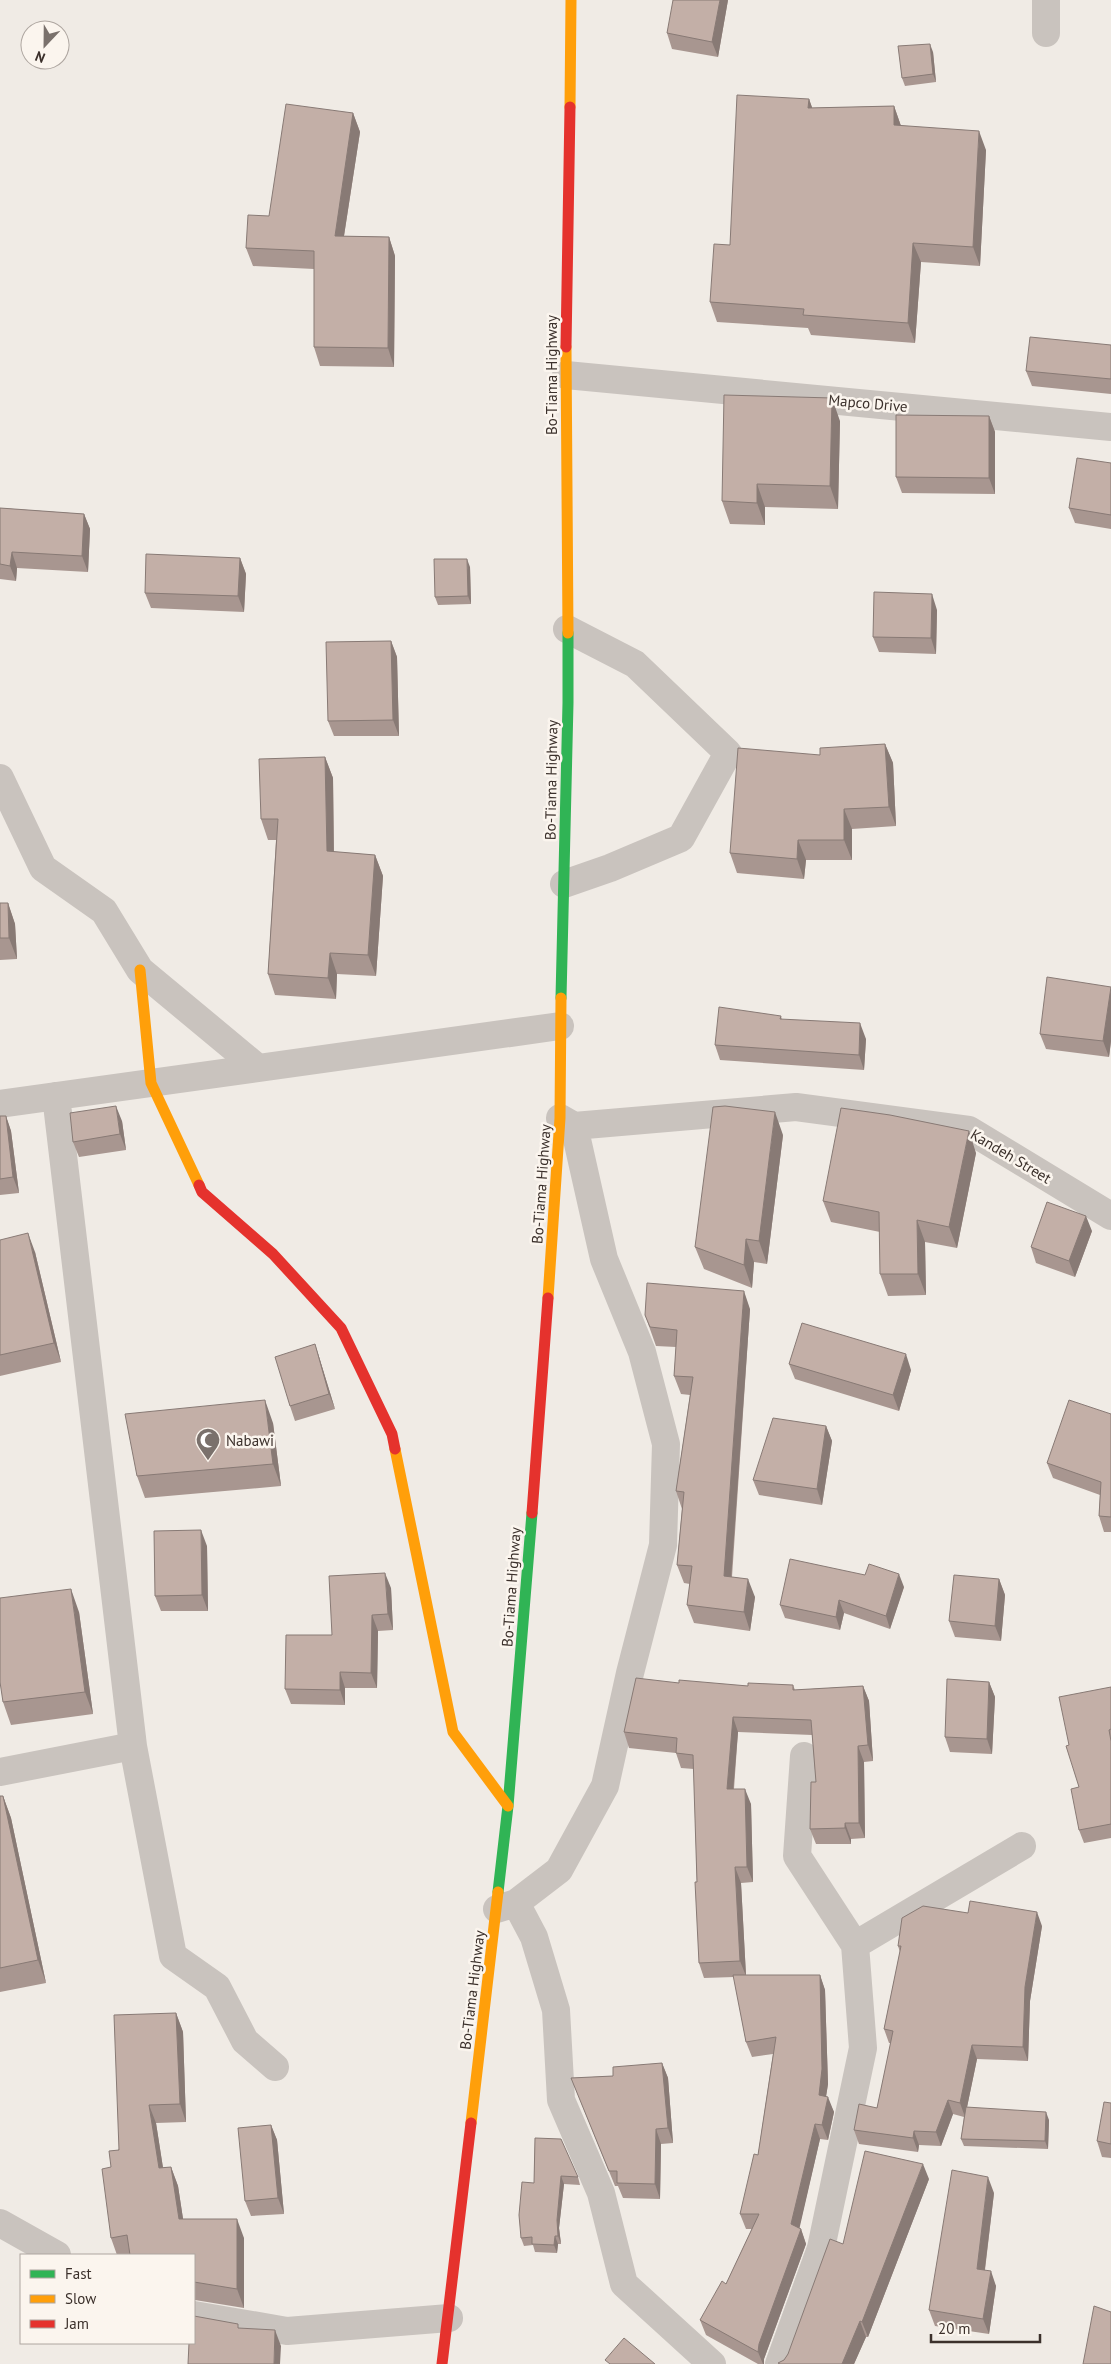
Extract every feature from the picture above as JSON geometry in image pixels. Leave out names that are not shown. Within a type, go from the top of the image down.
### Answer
[{"type":"main road","name":"Bo-Tiama Highway","points":[[442,2364],[507,1906],[508,1806],[544,1368],[567,1122],[560,1026],[568,703],[566,374],[571,0]]},
{"type":"main road","points":[[140,970],[151,1083],[202,1192],[273,1254],[341,1328],[392,1434],[453,1732],[508,1806]]},
{"type":"street","points":[[1046,0],[1046,33]]},
{"type":"street","name":"Mapco Drive","points":[[566,374],[1111,427]]},
{"type":"street","points":[[564,884],[610,868],[681,838],[728,753],[635,664],[568,629]]},
{"type":"street","points":[[0,778],[43,868],[104,910],[140,970],[258,1068]]},
{"type":"street","points":[[0,1104],[560,1026]]},
{"type":"street","points":[[56,1096],[133,1746],[173,1956],[217,1987],[245,2041],[275,2067]]},
{"type":"street","name":"Kandeh Street","points":[[567,1122],[796,1107],[969,1130],[1111,1216]]},
{"type":"street","points":[[567,1122],[604,1259],[642,1352],[666,1444],[663,1545],[630,1673],[605,1786],[559,1870],[507,1906],[534,1937],[556,2010],[561,2100],[601,2193],[624,2284],[712,2364]]},
{"type":"street","points":[[0,1772],[133,1746]]},
{"type":"street","points":[[779,2364],[821,2248],[863,2048],[855,1945],[797,1856],[804,1756]]},
{"type":"street","points":[[855,1945],[1022,1846]]},
{"type":"street","points":[[0,2223],[55,2254]]},
{"type":"street","points":[[195,2315],[287,2332],[449,2318]]},
{"type":"building","points":[[673,0],[720,0],[712,42],[667,33]]},
{"type":"building","points":[[930,44],[933,74],[902,78],[898,46]]},
{"type":"building","points":[[737,95],[809,99],[808,108],[894,106],[894,125],[979,131],[973,247],[913,243],[908,323],[803,315],[804,309],[710,302],[714,244],[730,245]]},
{"type":"building","points":[[286,104],[353,113],[335,236],[389,237],[388,348],[314,347],[314,251],[246,248],[248,215],[269,216]]},
{"type":"building","points":[[1030,337],[1111,345],[1111,379],[1026,371]]},
{"type":"building","points":[[724,395],[832,398],[830,486],[757,484],[757,503],[722,501]]},
{"type":"building","points":[[896,415],[989,416],[989,478],[896,477]]},
{"type":"building","points":[[1077,458],[1111,463],[1111,515],[1069,508]]},
{"type":"building","points":[[0,508],[84,514],[82,556],[12,552],[10,566],[0,564]]},
{"type":"building","points":[[146,554],[240,558],[238,596],[145,593]]},
{"type":"building","points":[[434,559],[467,559],[468,596],[435,597]]},
{"type":"building","points":[[874,592],[932,594],[931,638],[873,637]]},
{"type":"building","points":[[391,641],[393,720],[328,721],[326,642]]},
{"type":"building","points":[[885,744],[889,807],[844,809],[844,840],[798,840],[797,859],[730,853],[738,748],[820,755],[820,748]]},
{"type":"building","points":[[325,757],[327,851],[375,855],[368,955],[330,953],[328,978],[268,974],[278,819],[261,819],[259,759]]},
{"type":"building","points":[[0,903],[8,903],[9,938],[0,938]]},
{"type":"building","points":[[1047,977],[1111,987],[1103,1041],[1040,1034]]},
{"type":"building","points":[[719,1007],[781,1016],[780,1019],[860,1023],[859,1055],[715,1045]]},
{"type":"building","points":[[116,1106],[120,1134],[73,1142],[70,1113]]},
{"type":"building","points":[[725,1106],[775,1112],[759,1241],[746,1239],[744,1265],[695,1247],[713,1107]]},
{"type":"building","points":[[841,1108],[890,1115],[969,1131],[949,1227],[917,1220],[918,1274],[880,1274],[879,1212],[823,1201]]},
{"type":"building","points":[[0,1116],[6,1116],[13,1177],[0,1179]]},
{"type":"building","points":[[1047,1202],[1086,1216],[1069,1261],[1031,1247]]},
{"type":"building","points":[[28,1233],[54,1343],[0,1355],[0,1240]]},
{"type":"building","points":[[647,1283],[744,1291],[724,1576],[748,1579],[744,1612],[687,1605],[692,1566],[677,1565],[684,1492],[676,1491],[693,1377],[674,1376],[677,1330],[650,1327],[645,1315]]},
{"type":"building","points":[[802,1323],[906,1354],[893,1395],[789,1364]]},
{"type":"building","points":[[315,1344],[329,1394],[290,1406],[275,1357]]},
{"type":"building","name":"Nabawi","points":[[265,1400],[273,1464],[137,1476],[125,1414]]},
{"type":"building","points":[[1069,1400],[1111,1414],[1111,1517],[1099,1516],[1101,1482],[1047,1463]]},
{"type":"building","points":[[773,1418],[826,1426],[817,1489],[753,1480]]},
{"type":"building","points":[[201,1530],[202,1595],[155,1596],[154,1531]]},
{"type":"building","points":[[790,1559],[865,1575],[869,1564],[899,1574],[886,1616],[839,1600],[836,1617],[780,1605]]},
{"type":"building","points":[[385,1573],[388,1614],[372,1615],[371,1673],[340,1672],[340,1690],[285,1689],[286,1635],[332,1635],[329,1576]]},
{"type":"building","points":[[954,1575],[999,1579],[995,1626],[949,1621]]},
{"type":"building","points":[[71,1589],[85,1692],[3,1702],[0,1682],[0,1598]]},
{"type":"building","points":[[636,1678],[679,1683],[679,1680],[748,1686],[748,1683],[793,1685],[793,1690],[863,1686],[868,1745],[858,1746],[859,1823],[845,1823],[845,1828],[810,1829],[811,1782],[816,1782],[811,1720],[733,1717],[727,1789],[745,1789],[747,1867],[735,1867],[740,1961],[699,1963],[695,1882],[697,1882],[693,1755],[676,1753],[677,1738],[624,1732]]},
{"type":"building","points":[[947,1679],[989,1682],[987,1739],[945,1737]]},
{"type":"building","points":[[1111,1687],[1111,1729],[1109,1730],[1111,1741],[1111,1824],[1079,1830],[1071,1789],[1079,1787],[1066,1746],[1069,1745],[1059,1697]]},
{"type":"building","points":[[0,1796],[3,1796],[38,1960],[0,1968]]},
{"type":"building","points":[[970,1901],[1037,1912],[1025,1987],[1023,2047],[972,2045],[960,2103],[948,2100],[936,2132],[914,2131],[913,2138],[854,2130],[859,2104],[877,2108],[893,2031],[884,2029],[901,1946],[898,1946],[902,1918],[923,1906],[968,1913]]},
{"type":"building","points":[[733,1975],[820,1975],[822,2069],[819,2095],[828,2097],[822,2125],[815,2124],[791,2224],[801,2229],[759,2344],[758,2352],[700,2320],[722,2281],[726,2284],[759,2214],[740,2214],[754,2154],[758,2155],[776,2037],[746,2042]]},
{"type":"building","points":[[176,2013],[180,2104],[149,2105],[159,2168],[171,2167],[179,2219],[237,2219],[237,2289],[195,2282],[195,2254],[130,2254],[127,2235],[111,2238],[102,2169],[111,2167],[109,2151],[119,2150],[114,2015]]},
{"type":"building","points":[[662,2063],[668,2128],[656,2129],[655,2184],[617,2183],[617,2171],[609,2171],[571,2078],[613,2076],[613,2067]]},
{"type":"building","points":[[1104,2102],[1111,2103],[1111,2144],[1097,2141]]},
{"type":"building","points":[[966,2107],[1046,2112],[1045,2141],[961,2139]]},
{"type":"building","points":[[271,2125],[278,2198],[245,2201],[238,2128]]},
{"type":"building","points":[[535,2138],[561,2139],[578,2177],[561,2176],[557,2220],[558,2236],[555,2236],[554,2245],[532,2244],[532,2237],[521,2238],[519,2215],[522,2182],[534,2183]]},
{"type":"building","points":[[865,2151],[923,2164],[862,2322],[860,2321],[842,2364],[780,2364],[778,2363],[784,2360],[788,2354],[830,2239],[843,2244]]},
{"type":"building","points":[[952,2170],[988,2177],[977,2269],[991,2271],[983,2319],[929,2310]]},
{"type":"building","points":[[1094,2306],[1111,2312],[1111,2364],[1083,2364]]},
{"type":"building","points":[[195,2316],[238,2324],[238,2328],[275,2330],[274,2364],[188,2364],[189,2344],[195,2344]]},
{"type":"building","points":[[624,2338],[655,2364],[610,2364],[605,2360]]},
{"type":"traffic: fast","points":[[561,998],[568,633]]},
{"type":"traffic: fast","points":[[498,1892],[508,1806],[532,1513]]},
{"type":"traffic: slow","points":[[570,107],[571,0]]},
{"type":"traffic: slow","points":[[566,347],[568,633]]},
{"type":"traffic: slow","points":[[140,970],[151,1083],[199,1185]]},
{"type":"traffic: slow","points":[[548,1298],[560,1118],[561,998]]},
{"type":"traffic: slow","points":[[395,1449],[453,1732],[508,1806]]},
{"type":"traffic: slow","points":[[471,2123],[498,1892]]},
{"type":"traffic: jam","points":[[566,347],[570,107]]},
{"type":"traffic: jam","points":[[199,1185],[202,1192],[273,1254],[341,1328],[392,1434],[395,1449]]},
{"type":"traffic: jam","points":[[532,1513],[548,1298]]},
{"type":"traffic: jam","points":[[442,2364],[471,2123]]},
{"type":"place","name":"Nabawi","points":[[208,1461]]}]
